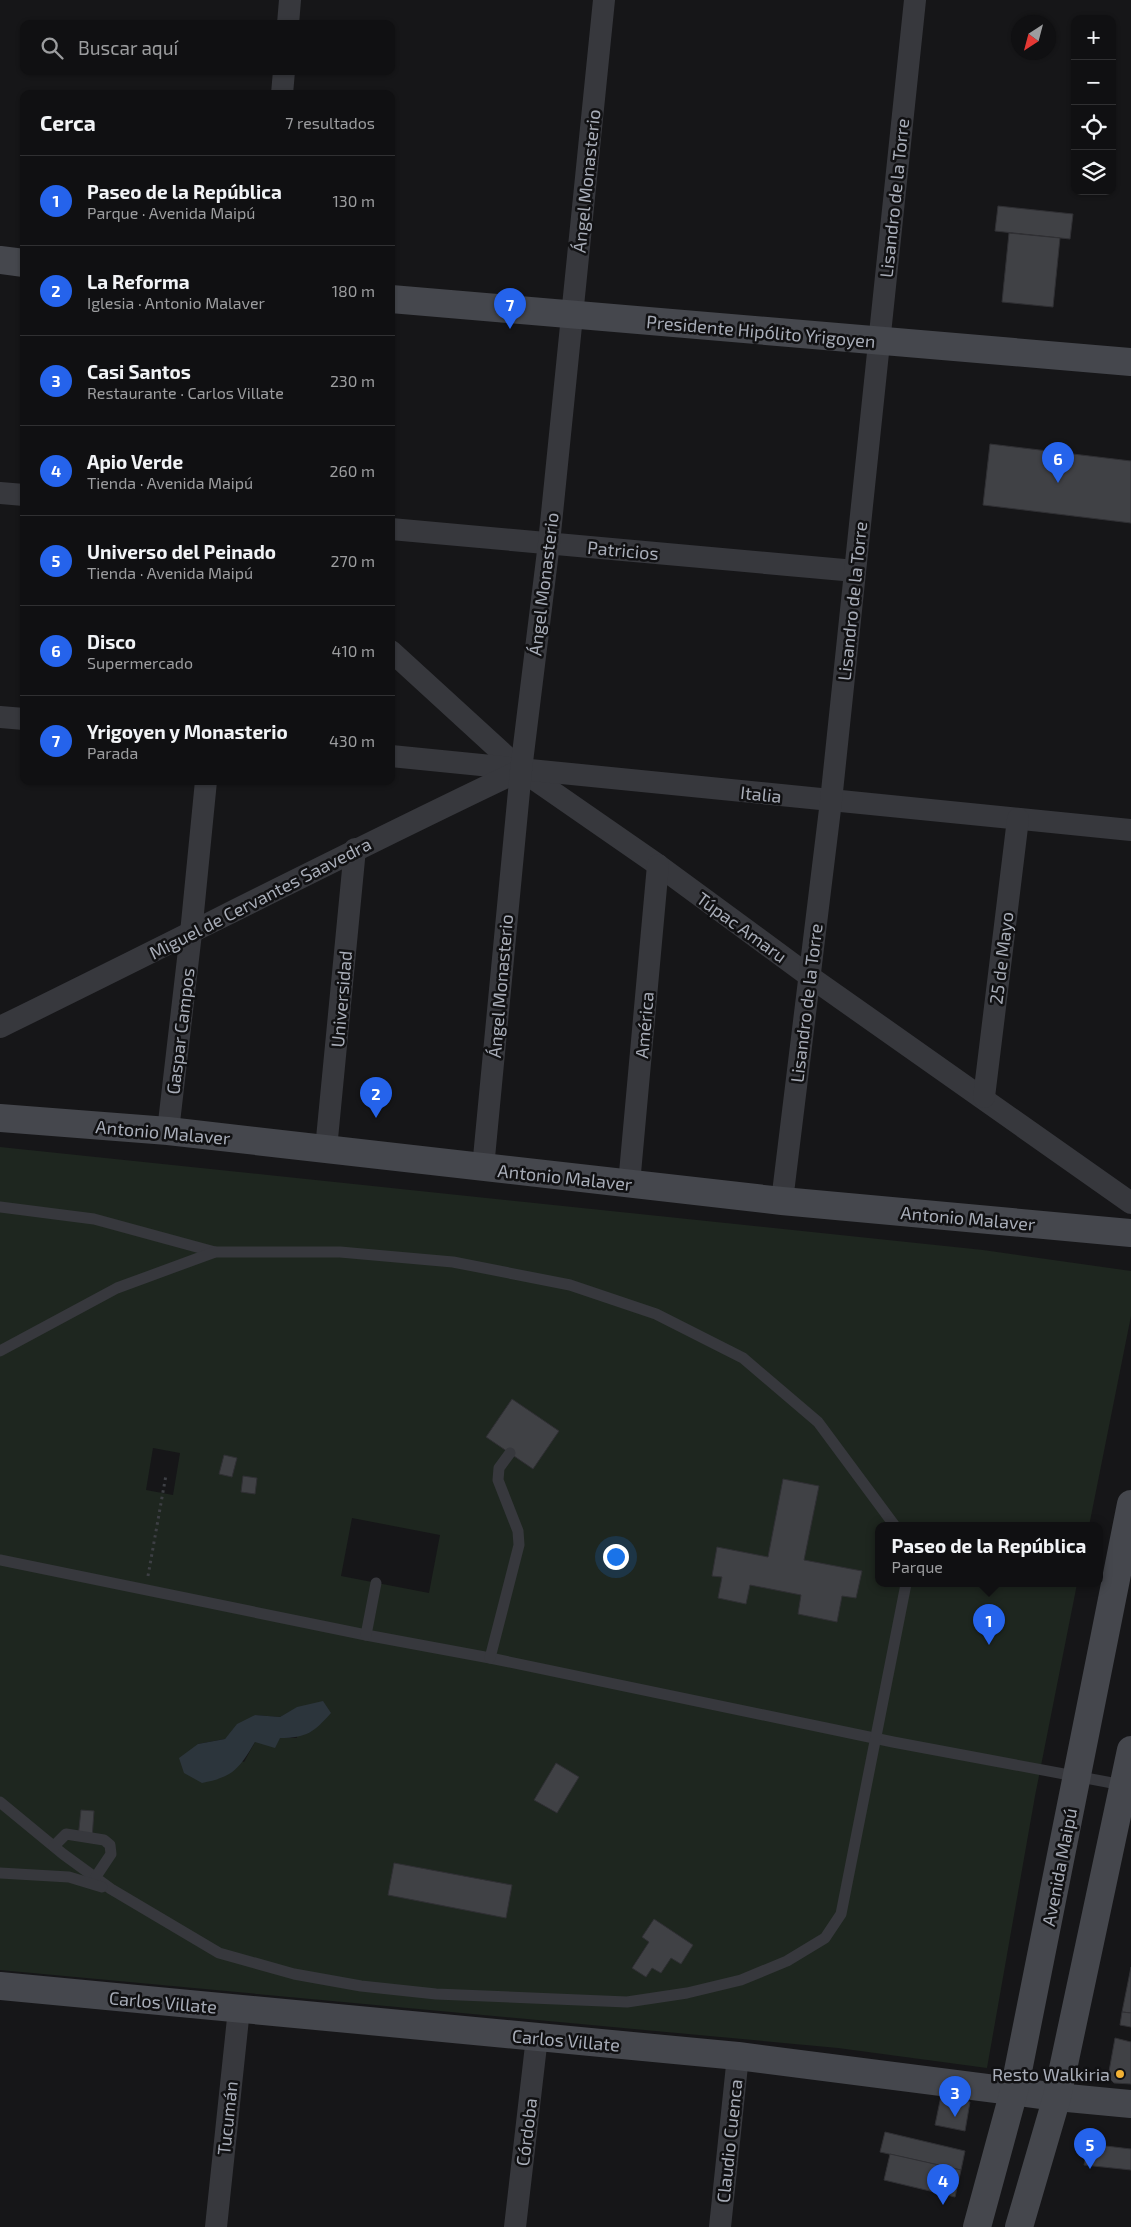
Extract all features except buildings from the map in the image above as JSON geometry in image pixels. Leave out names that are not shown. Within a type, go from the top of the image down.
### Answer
[{"type":"street","points":[[288,20],[290,0]]},
{"type":"street","name":"Ángel Monasterio","points":[[484,1168],[521,770],[549,543],[604,0]]},
{"type":"street","name":"Lisandro de la Torre","points":[[782,1201],[831,801],[914,0]]},
{"type":"street","points":[[282,90],[284,75]]},
{"type":"street","points":[[0,260],[20,262]]},
{"type":"street","name":"Presidente Hipólito Yrigoyen","points":[[395,299],[1131,362]]},
{"type":"street","points":[[0,493],[20,495]]},
{"type":"street","name":"Patricios","points":[[395,528],[855,571]]},
{"type":"street","name":"Túpac Amaru","points":[[395,655],[521,770],[658,865],[809,976],[984,1097],[1131,1203]]},
{"type":"street","points":[[0,717],[20,719]]},
{"type":"street","name":"Italia","points":[[395,756],[1131,830]]},
{"type":"street","name":"Miguel de Cervantes Saavedra","points":[[0,1027],[191,934],[355,849],[521,770]]},
{"type":"street","name":"Gaspar Campos","points":[[168,1131],[191,934],[206,785]]},
{"type":"street","name":"25 de Mayo","points":[[984,1097],[1018,819]]},
{"type":"street","name":"Universidad","points":[[326,1149],[355,849]]},
{"type":"street","name":"América","points":[[629,1184],[658,865]]},
{"type":"street","name":"Antonio Malaver","points":[[0,1118],[168,1131],[782,1201],[1131,1233]]},
{"type":"street","name":"Avenida Maipú","points":[[978,2227],[1014,2091],[1131,1504]]},
{"type":"street","points":[[1020,2227],[1057,2097],[1131,1750]]},
{"type":"street","name":"Carlos Villate","points":[[0,1986],[738,2056],[1057,2097],[1131,2104]]},
{"type":"street","name":"Tucumán","points":[[216,2227],[239,2009]]},
{"type":"street","name":"Córdoba","points":[[515,2227],[537,2037]]},
{"type":"street","name":"Claudio Cuenca","points":[[720,2227],[738,2056]]},
{"type":"lane","points":[[0,1207],[94,1219],[215,1252],[340,1252],[453,1262],[570,1285],[656,1314],[743,1358],[818,1422],[892,1522]]},
{"type":"lane","points":[[0,1351],[117,1288],[215,1252]]},
{"type":"lane","points":[[490,1658],[519,1545],[518,1531],[498,1480],[499,1468],[510,1453]]},
{"type":"lane","points":[[0,1560],[366,1635],[490,1658],[874,1738],[1124,1785]]},
{"type":"lane","points":[[366,1635],[376,1583]]},
{"type":"lane","points":[[0,1802],[95,1878],[219,1953],[304,1976],[360,1986],[463,1995],[627,2002],[687,1993],[741,1980],[787,1961],[824,1938],[841,1914],[874,1738],[905,1587]]},
{"type":"lane","points":[[54,1846],[66,1834],[104,1840],[110,1845],[111,1854],[95,1878]]},
{"type":"lane","points":[[0,1873],[69,1877],[111,1889]]},
{"type":"path","points":[[146,1589],[166,1475]]},
{"type":"shaded area","points":[[0,1147],[983,1250],[1131,1271],[1131,1316],[1090,1522],[875,1522],[875,1587],[1076,1587],[1035,1796],[987,2068],[838,2048],[0,1970]],"holes":[[[512,1399],[559,1431],[533,1469],[486,1437]],[[153,1448],[180,1453],[173,1495],[146,1490]],[[224,1455],[237,1459],[232,1477],[219,1474]],[[243,1476],[257,1478],[254,1494],[241,1492]],[[783,1479],[819,1486],[804,1560],[861,1571],[856,1598],[842,1596],[837,1622],[798,1614],[801,1595],[750,1585],[746,1603],[718,1598],[722,1577],[712,1575],[768,1557]],[[352,1518],[440,1535],[429,1593],[341,1576]],[[298,1707],[297,1738],[280,1738],[255,1742],[244,1762],[198,1744],[225,1739],[255,1715],[280,1717]],[[556,1763],[578,1777],[556,1813],[534,1800]],[[81,1810],[94,1812],[92,1839]],[[394,1863],[512,1885],[506,1918],[388,1895]],[[654,1919],[693,1945],[671,1958],[661,1973],[652,1968],[646,1977],[632,1967],[649,1942],[642,1937]]]},
{"type":"shaded area","points":[[323,1701],[331,1713],[315,1729],[297,1737],[280,1738],[275,1748],[255,1742],[244,1759],[228,1775],[202,1783],[184,1773],[179,1758],[198,1744],[225,1739],[237,1724],[255,1715],[280,1717],[297,1707]]},
{"type":"place","name":"Yrigoyen y Monasterio","points":[[510,329]]},
{"type":"place","name":"Disco","points":[[1058,483]]},
{"type":"place","name":"La Reforma","points":[[376,1118]]},
{"type":"place","name":"Paseo de la República","points":[[989,1645]]},
{"type":"place","name":"Resto Walkiria","points":[[1120,2074]]},
{"type":"place","name":"Casi Santos","points":[[955,2117]]},
{"type":"place","name":"Universo del Peinado","points":[[1090,2169]]},
{"type":"place","name":"Apio Verde","points":[[943,2205]]}]
